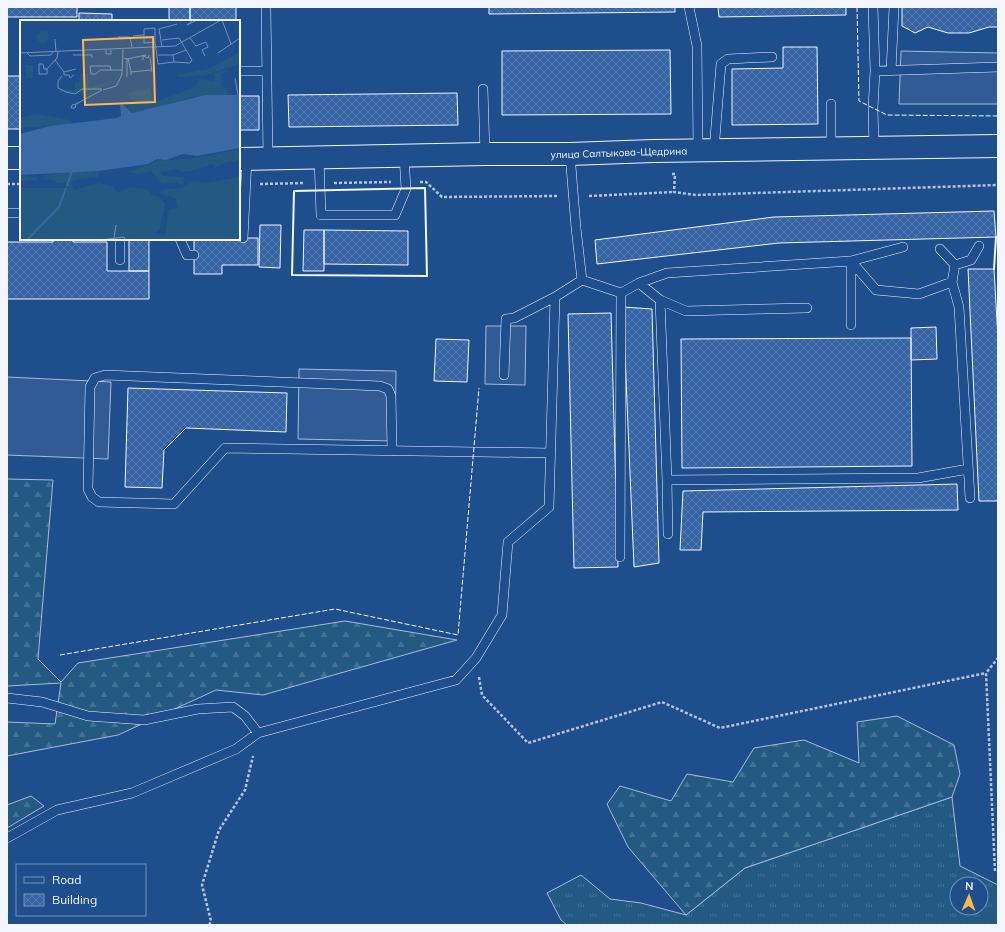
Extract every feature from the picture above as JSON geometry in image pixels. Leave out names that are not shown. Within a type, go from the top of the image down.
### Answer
[{"type":"main road","name":"улица Салтыкова-Щедрина","points":[[251,159],[998,146]]},
{"type":"main road","points":[[7,158],[20,158]]},
{"type":"lane","points":[[689,7],[697,46],[706,150]]},
{"type":"lane","points":[[873,7],[875,71],[873,108],[874,148]]},
{"type":"lane","points":[[891,71],[894,7]]},
{"type":"lane","points":[[243,238],[246,184],[267,71],[266,8]]},
{"type":"lane","points":[[706,150],[721,64],[728,59],[772,57]]},
{"type":"lane","points":[[875,71],[998,67]]},
{"type":"lane","points":[[240,71],[267,71]]},
{"type":"lane","points":[[483,89],[485,154]]},
{"type":"lane","points":[[831,104],[831,148]]},
{"type":"lane","points":[[570,154],[582,280]]},
{"type":"lane","points":[[319,158],[321,214],[395,215],[406,189],[404,156]]},
{"type":"lane","points":[[7,213],[20,213]]},
{"type":"lane","points":[[120,240],[120,260]]},
{"type":"lane","points":[[180,240],[187,255],[194,255]]},
{"type":"lane","points":[[955,265],[971,260],[979,246]]},
{"type":"lane","points":[[582,280],[622,293],[639,283],[667,273],[851,261],[903,248]]},
{"type":"lane","points":[[940,250],[955,265]]},
{"type":"lane","points":[[851,261],[876,290],[919,294],[952,282]]},
{"type":"lane","points":[[851,261],[851,325]]},
{"type":"lane","points":[[955,265],[952,282],[960,307],[970,498]]},
{"type":"lane","points":[[504,374],[506,319],[514,318],[555,297],[582,280]]},
{"type":"lane","points":[[639,283],[660,300],[686,311],[807,308]]},
{"type":"lane","points":[[620,556],[622,293]]},
{"type":"lane","points":[[7,838],[57,810],[132,793],[236,749],[258,733],[456,680],[476,658],[502,615],[508,542],[549,507],[555,297]]},
{"type":"lane","points":[[660,300],[668,534]]},
{"type":"lane","points":[[392,451],[391,396],[388,389],[380,386],[105,375],[95,378],[90,387],[88,489],[92,497],[99,502],[174,504],[225,448],[392,451],[550,453]]},
{"type":"lane","points":[[667,480],[918,478],[968,469]]},
{"type":"lane","points":[[7,698],[42,702],[88,716],[144,720],[198,709],[233,707],[245,716],[258,733]]},
{"type":"path","points":[[667,174],[675,174],[674,192]]},
{"type":"path","points":[[246,184],[426,182],[442,197],[575,196],[674,192],[696,195],[998,185]]},
{"type":"path","points":[[7,184],[20,184]]},
{"type":"path","points":[[476,658],[482,696],[528,743],[662,702],[720,728],[986,673],[998,658]]},
{"type":"path","points":[[986,673],[995,871]]},
{"type":"path","points":[[209,925],[211,921],[202,885],[219,830],[245,790],[258,733]]},
{"type":"green space","points":[[7,479],[53,480],[38,659],[61,682],[78,663],[345,621],[457,640],[263,695],[216,690],[118,735],[7,756],[7,722],[55,724],[61,683],[7,686]]},
{"type":"green space","points":[[897,716],[954,745],[960,774],[952,797],[745,868],[686,915],[628,847],[607,804],[620,786],[671,801],[687,774],[733,782],[754,748],[804,740],[859,763],[857,722]]},
{"type":"green space","points":[[31,796],[44,806],[7,828],[7,805]]},
{"type":"green space","points":[[952,797],[960,866],[980,876],[949,876],[949,916],[989,916],[989,880],[998,885],[998,925],[567,925],[561,920],[547,893],[581,875],[610,899],[641,903],[686,915],[745,868]]},
{"type":"shaded area","points":[[901,51],[998,53],[998,104],[899,104]]},
{"type":"shaded area","points":[[486,326],[526,326],[525,385],[485,384]]},
{"type":"shaded area","points":[[299,369],[396,371],[395,441],[298,439]]},
{"type":"shaded area","points":[[7,377],[111,382],[108,459],[7,455]]},
{"type":"building","points":[[7,7],[77,7],[77,17],[7,17]]},
{"type":"building","points":[[169,7],[190,7],[190,20],[169,20]]},
{"type":"building","points":[[190,7],[236,7],[236,20],[190,20]]},
{"type":"building","points":[[489,7],[675,7],[675,12],[489,14]]},
{"type":"building","points":[[718,7],[846,7],[846,15],[719,17]]},
{"type":"building","points":[[902,7],[998,7],[998,27],[989,27],[969,33],[948,33],[928,27],[915,33],[902,26]]},
{"type":"building","points":[[79,13],[112,14],[112,20],[79,20]]},
{"type":"building","points":[[783,47],[817,47],[818,124],[732,125],[732,69],[783,68]]},
{"type":"building","points":[[670,50],[671,114],[502,115],[502,51]]},
{"type":"building","points":[[7,76],[20,76],[20,129],[7,129]]},
{"type":"building","points":[[457,93],[458,125],[289,127],[288,95]]},
{"type":"building","points":[[240,96],[259,96],[259,130],[240,130]]},
{"type":"building","points":[[994,211],[996,237],[779,243],[597,264],[595,240],[774,217]]},
{"type":"building","points":[[260,225],[281,225],[280,268],[259,267]]},
{"type":"building","points":[[304,230],[324,230],[324,271],[303,271]]},
{"type":"building","points":[[324,230],[408,231],[408,265],[324,264]]},
{"type":"building","points":[[240,238],[258,238],[258,265],[222,265],[222,274],[194,274],[194,240],[240,240]]},
{"type":"building","points":[[53,240],[73,240],[73,242],[107,242],[107,271],[149,271],[149,299],[7,299],[7,242],[53,242]]},
{"type":"building","points":[[129,240],[149,240],[149,271],[129,271]]},
{"type":"building","points":[[968,269],[994,269],[998,339],[998,501],[979,501]]},
{"type":"building","points":[[623,307],[652,309],[659,563],[634,567]]},
{"type":"building","points":[[611,313],[618,567],[574,568],[568,314]]},
{"type":"building","points":[[936,327],[937,359],[911,360],[911,328]]},
{"type":"building","points":[[911,338],[912,466],[682,468],[681,339]]},
{"type":"building","points":[[436,339],[469,340],[467,382],[434,381]]},
{"type":"building","points":[[128,388],[287,393],[286,432],[186,428],[164,450],[162,488],[125,487]]},
{"type":"building","points":[[957,484],[958,510],[703,512],[701,550],[680,550],[683,491]]},
{"type":"fence","points":[[857,7],[859,101],[887,115],[998,116]]},
{"type":"fence","points":[[60,655],[335,609],[458,635],[479,388]]},
{"type":"wall","points":[[425,188],[427,276],[292,275],[294,191],[425,188]]},
{"type":"wall","points":[[994,269],[996,237]]}]
